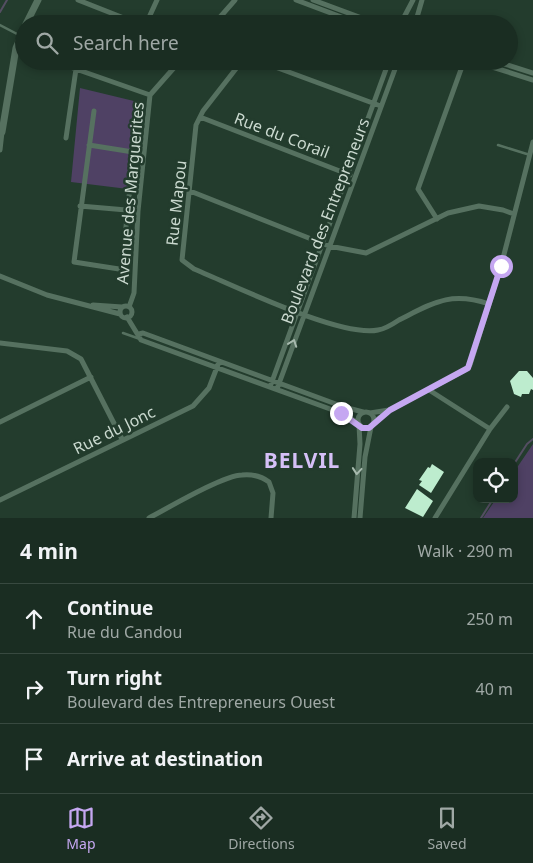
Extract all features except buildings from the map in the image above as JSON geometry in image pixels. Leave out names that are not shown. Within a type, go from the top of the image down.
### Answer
[{"type":"street","points":[[30,15],[38,0]]},
{"type":"street","points":[[78,0],[116,15]]},
{"type":"street","points":[[150,15],[157,0]]},
{"type":"street","points":[[222,15],[235,0]]},
{"type":"street","points":[[296,0],[336,15]]},
{"type":"street","points":[[312,0],[353,15]]},
{"type":"street","points":[[405,15],[413,0]]},
{"type":"street","points":[[417,15],[422,0]]},
{"type":"street","points":[[518,68],[533,73]]},
{"type":"street","points":[[0,150],[1,132],[15,70]]},
{"type":"street","points":[[66,138],[76,70]]},
{"type":"street","points":[[79,70],[150,95]]},
{"type":"street","name":"Avenue des Marguerites","points":[[128,317],[132,311],[129,307],[134,292],[138,211],[150,95],[172,70]]},
{"type":"street","name":"Rue Mapou","points":[[235,70],[196,125],[182,260],[194,269],[297,312],[357,331],[379,330],[432,304],[454,297],[489,304]]},
{"type":"street","points":[[283,70],[382,106]]},
{"type":"street","name":"Boulevard des Entrepreneurs","points":[[271,384],[386,70]]},
{"type":"street","name":"Boulevard des Entrepreneurs","points":[[278,386],[303,314],[395,70]]},
{"type":"street","points":[[437,219],[418,189],[461,70]]},
{"type":"street","points":[[501,70],[533,80]]},
{"type":"street","points":[[89,145],[133,149],[122,267],[119,269],[74,262],[80,206],[94,111]]},
{"type":"street","name":"Rue du Corail","points":[[200,117],[355,177]]},
{"type":"street","points":[[278,386],[341,413],[365,428],[390,410],[465,370],[470,365],[489,304],[533,142]]},
{"type":"street","points":[[190,191],[329,246],[366,253],[448,213],[479,206],[514,214]]},
{"type":"street","points":[[80,206],[138,211]]},
{"type":"street","points":[[0,276],[47,295],[92,305],[128,317],[140,337],[271,384],[363,412],[390,410]]},
{"type":"street","points":[[92,305],[122,307]]},
{"type":"street","name":"Avenue des Marguerites","points":[[120,314],[122,307],[129,307]]},
{"type":"street","points":[[0,343],[66,351],[81,359],[122,439]]},
{"type":"street","name":"Rue du Jonc","points":[[0,500],[193,406],[209,388],[218,365]]},
{"type":"street","points":[[0,422],[91,377]]},
{"type":"street","points":[[429,390],[490,430]]},
{"type":"street","points":[[435,518],[490,430],[507,407]]},
{"type":"street","points":[[360,518],[362,457],[358,416],[363,412]]},
{"type":"street","points":[[354,518],[362,457],[372,424],[370,412]]},
{"type":"street","points":[[149,518],[221,482],[241,475],[257,476],[269,482],[272,493],[271,518]]},
{"type":"lane","points":[[0,25],[15,30]]},
{"type":"lane","points":[[498,145],[530,155]]},
{"type":"lane","points":[[123,333],[140,337]]},
{"type":"shaded area","points":[[80,88],[138,102],[128,189],[71,182]]},
{"type":"shaded area","points":[[533,444],[533,518],[483,518],[493,503],[518,503],[518,466]]},
{"type":"waterway","points":[[0,12],[7,0]]},
{"type":"waterway","points":[[518,458],[527,444],[533,439]]},
{"type":"waterway","points":[[481,518],[490,503]]},
{"type":"district","name":"BELVIL","points":[[302,460]]},
{"type":"route","points":[[341,413],[358,423],[362,428],[369,428],[390,410],[468,368],[501,266]]}]
